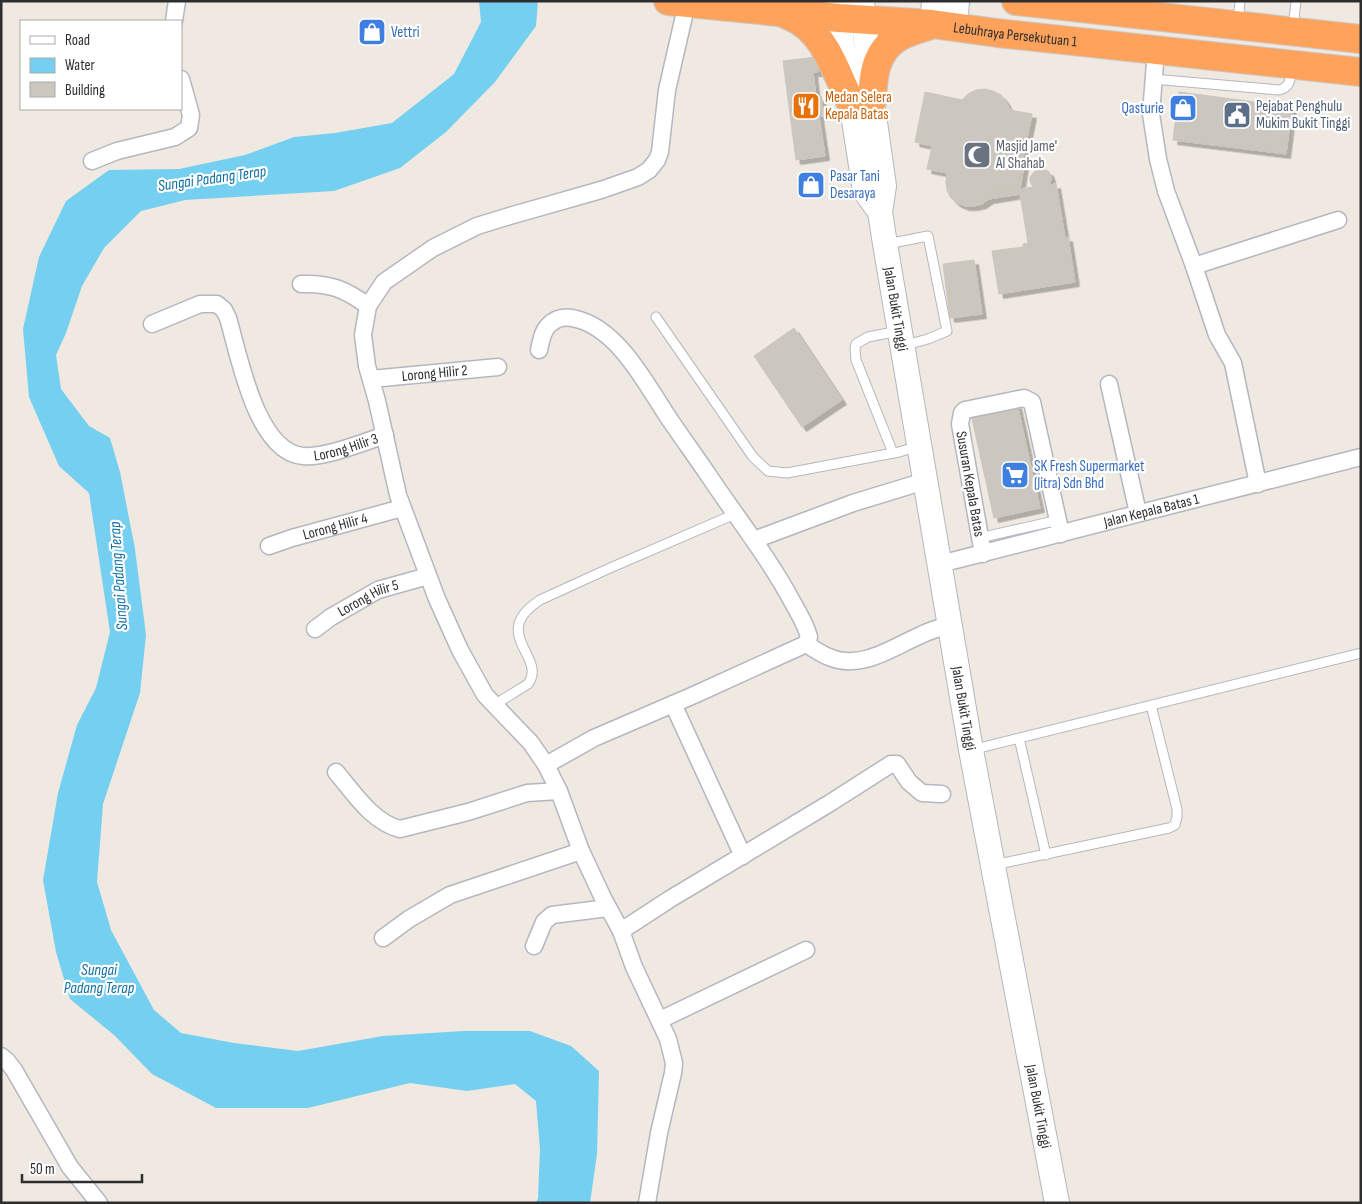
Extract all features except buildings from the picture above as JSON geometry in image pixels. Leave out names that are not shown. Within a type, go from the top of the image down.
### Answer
[{"type":"highway","points":[[1018,1],[1239,14],[1293,32],[1361,39]]},
{"type":"highway","name":"Lebuhraya Persekutuan 1","points":[[678,2],[783,12],[851,10],[944,14],[1156,50],[1361,72]]},
{"type":"highway","points":[[783,12],[806,25],[818,38],[862,103]]},
{"type":"highway","points":[[862,103],[874,75],[880,53],[899,37],[944,14]]},
{"type":"main road","name":"Jalan Bukit Tinggi","points":[[851,10],[862,103],[884,186],[880,212],[971,750],[1057,1203]]},
{"type":"street","points":[[174,20],[177,1]]},
{"type":"street","points":[[647,1203],[658,1133],[674,1063],[671,1048],[660,1020],[634,967],[621,931],[581,851],[559,791],[546,765],[530,743],[485,695],[470,670],[428,576],[402,508],[366,357],[364,335],[368,306],[384,282],[433,248],[477,226],[616,185],[650,170],[660,152],[678,2]]},
{"type":"street","points":[[1156,50],[1151,114],[1158,159],[1166,191],[1217,335],[1233,363],[1258,484]]},
{"type":"street","points":[[92,161],[117,151],[176,137],[189,128],[191,115],[182,83]]},
{"type":"street","points":[[1194,266],[1338,220]]},
{"type":"street","points":[[301,284],[318,283],[342,289],[368,306]]},
{"type":"street","name":"Lorong Hilir 3","points":[[152,324],[200,304],[217,304],[224,310],[262,423],[277,443],[294,455],[306,456],[336,450],[385,435]]},
{"type":"street","points":[[539,350],[544,331],[549,325],[567,317],[586,322],[612,341],[638,370],[778,576],[799,614],[809,637],[806,644],[594,738],[546,765]]},
{"type":"street","name":"Lorong Hilir 2","points":[[371,379],[498,367]]},
{"type":"street","points":[[1109,384],[1138,513]]},
{"type":"street","name":"Susuran Kepala Batas","points":[[981,546],[960,424],[962,413],[965,410],[1024,398],[1032,402],[1060,527]]},
{"type":"street","name":"Jalan Kepala Batas 1","points":[[940,564],[981,546],[1060,527],[1138,513],[1361,457]]},
{"type":"street","points":[[754,540],[853,503],[925,480]]},
{"type":"street","name":"Lorong Hilir 4","points":[[269,546],[402,508]]},
{"type":"street","name":"Lorong Hilir 5","points":[[315,629],[331,617],[378,590],[428,576]]},
{"type":"street","points":[[806,644],[830,658],[851,661],[862,660],[950,624]]},
{"type":"street","points":[[673,704],[743,856]]},
{"type":"street","points":[[621,931],[891,764],[897,764],[909,782],[922,793],[942,794]]},
{"type":"street","points":[[336,772],[373,814],[391,826],[400,829],[445,818],[528,793],[559,791]]},
{"type":"street","points":[[383,938],[409,919],[450,895],[581,851]]},
{"type":"street","points":[[534,946],[544,922],[552,915],[608,908]]},
{"type":"street","points":[[660,1020],[806,950]]},
{"type":"street","points":[[1,1056],[8,1061],[14,1070],[70,1167],[99,1203]]},
{"type":"lane","points":[[1293,32],[1296,1]]},
{"type":"lane","points":[[1153,79],[1279,90],[1289,83],[1292,65]]},
{"type":"lane","points":[[885,244],[928,236],[947,331],[928,339],[868,337],[856,344],[856,360],[893,453]]},
{"type":"lane","points":[[656,317],[753,457],[768,471],[787,473],[893,453],[919,446]]},
{"type":"lane","points":[[494,705],[528,684],[531,680],[533,669],[519,640],[518,632],[522,618],[530,607],[540,600],[610,568],[735,514]]},
{"type":"lane","points":[[971,750],[1361,654]]},
{"type":"lane","points":[[994,865],[1169,828],[1175,824],[1177,809],[1151,705]]},
{"type":"lane","points":[[1019,738],[1046,855]]},
{"type":"water","name":"Sungai Padang Terap","points":[[479,1],[538,1],[536,26],[495,82],[446,132],[400,168],[334,191],[185,200],[141,211],[104,248],[82,286],[66,333],[56,355],[61,389],[89,426],[110,438],[120,472],[135,549],[146,635],[140,693],[103,804],[97,882],[111,930],[154,1010],[181,1033],[234,1043],[298,1051],[383,1036],[463,1031],[530,1031],[571,1046],[599,1071],[597,1154],[590,1203],[536,1203],[538,1198],[540,1149],[536,1101],[515,1084],[467,1091],[410,1083],[308,1108],[216,1108],[152,1074],[114,1035],[70,999],[56,952],[43,880],[58,793],[77,725],[96,688],[110,632],[89,493],[59,466],[29,397],[23,329],[39,257],[66,201],[109,170],[179,169],[245,155],[294,137],[335,133],[392,123],[454,74],[481,22]]},
{"type":"place","name":"Vettri","points":[[372,32]]},
{"type":"place","name":"Medan Selera Kepala Batas","points":[[806,106]]},
{"type":"place","name":"Qasturie","points":[[1183,108]]},
{"type":"place","name":"Pejabat Penghulu Mukim Bukit Tinggi","points":[[1237,115]]},
{"type":"place","name":"Masjid Jame' Al Shahab","points":[[977,155]]},
{"type":"place","name":"Pasar Tani Desaraya","points":[[811,185]]},
{"type":"place","name":"SK Fresh Supermarket (Jitra) Sdn Bhd","points":[[1015,475]]}]
